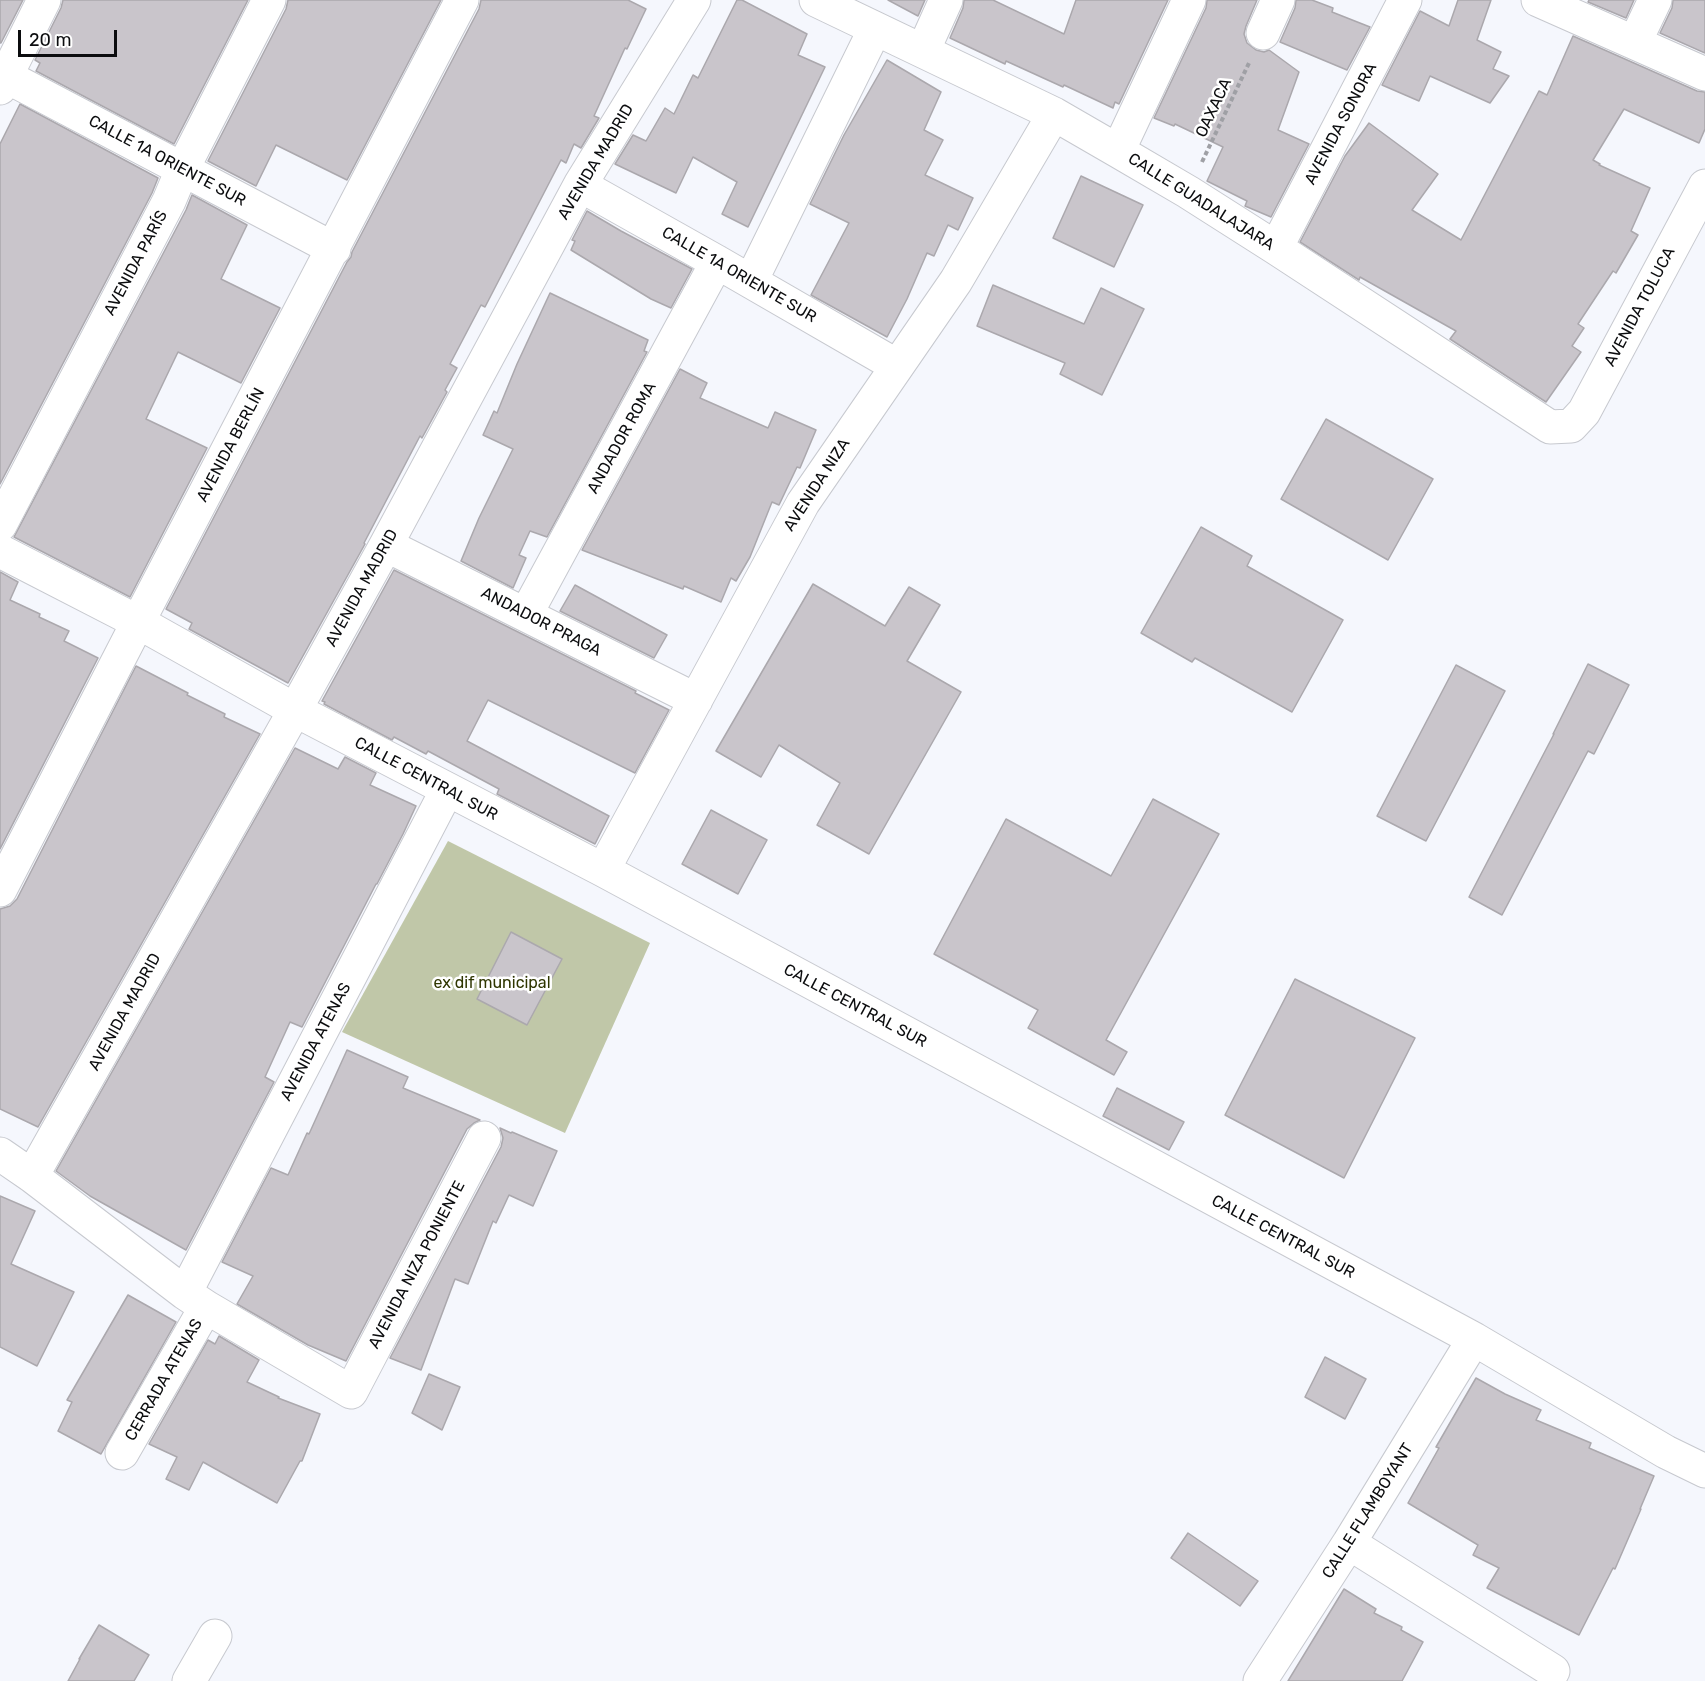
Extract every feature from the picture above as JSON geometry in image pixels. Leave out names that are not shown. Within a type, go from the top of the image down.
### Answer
[{"type":"street","points":[[2,79],[44,0]]},
{"type":"street","name":"AVENIDA PARÍS","points":[[0,525],[158,222],[269,0]]},
{"type":"street","name":"AVENIDA BERLÍN","points":[[0,890],[462,0]]},
{"type":"street","name":"AVENIDA MADRID","points":[[32,1176],[386,545],[580,185],[694,0]]},
{"type":"street","name":"CALLE GUADALAJARA","points":[[816,0],[1054,114],[1188,192],[1550,427],[1571,426]]},
{"type":"street","points":[[923,51],[946,0]]},
{"type":"street","points":[[1118,151],[1189,0]]},
{"type":"street","points":[[1263,33],[1278,0]]},
{"type":"street","name":"AVENIDA SONORA","points":[[1276,248],[1405,0]]},
{"type":"street","points":[[1538,0],[1705,74]]},
{"type":"street","points":[[1635,42],[1655,0]]},
{"type":"street","points":[[751,281],[875,29]]},
{"type":"street","name":"CALLE 1A ORIENTE SUR","points":[[2,79],[334,249]]},
{"type":"street","name":"AVENIDA NIZA","points":[[603,870],[802,503],[956,281],[1054,114]]},
{"type":"street","name":"CALLE 1A ORIENTE SUR","points":[[580,185],[897,366]]},
{"type":"street","name":"AVENIDA TOLUCA","points":[[1571,426],[1584,412],[1705,186]]},
{"type":"street","name":"ANDADOR ROMA","points":[[526,614],[717,262]]},
{"type":"street","name":"ANDADOR PRAGA","points":[[386,545],[696,700]]},
{"type":"street","name":"CALLE CENTRAL SUR","points":[[0,551],[138,622],[294,710],[603,870],[1474,1339],[1666,1452],[1705,1471]]},
{"type":"street","name":"AVENIDA ATENAS","points":[[196,1300],[447,790]]},
{"type":"street","name":"AVENIDA NIZA PONIENTE","points":[[196,1300],[351,1392],[484,1138]]},
{"type":"street","points":[[0,1154],[196,1300]]},
{"type":"street","name":"CERRADA ATENAS","points":[[122,1453],[196,1300]]},
{"type":"street","name":"CALLE FLAMBOYANT","points":[[1260,1681],[1349,1544],[1474,1339]]},
{"type":"street","points":[[1349,1544],[1553,1671]]},
{"type":"street","points":[[189,1681],[215,1636]]},
{"type":"path","name":"OAXACA","points":[[1188,192],[1263,33]]},
{"type":"green space","name":"ex dif municipal","points":[[448,841],[650,943],[565,1133],[342,1032]]},
{"type":"building","points":[[0,0],[23,0],[1,43],[0,43]]},
{"type":"building","points":[[63,0],[248,0],[174,144],[36,71],[40,63],[35,60]]},
{"type":"building","points":[[288,0],[441,0],[347,180],[276,145],[256,186],[208,161],[286,9]]},
{"type":"building","points":[[481,0],[628,0],[646,9],[627,49],[625,48],[594,116],[599,118],[581,148],[574,144],[566,163],[561,160],[485,307],[481,305],[450,364],[457,368],[445,390],[447,392],[422,438],[420,436],[365,544],[288,683],[189,629],[192,623],[166,609],[351,257],[479,9]]},
{"type":"building","points":[[737,0],[742,0],[807,34],[798,55],[825,67],[748,227],[722,214],[737,182],[693,157],[676,193],[615,164],[633,135],[646,141],[665,108],[674,114],[693,75],[698,78]]},
{"type":"building","points":[[888,0],[925,0],[918,16]]},
{"type":"building","points":[[964,0],[993,0],[1064,34],[1076,0],[1168,0],[1119,104],[1115,102],[1113,108],[1006,61],[1005,64],[950,38],[963,8]]},
{"type":"building","points":[[1207,0],[1257,0],[1244,34],[1247,43],[1256,50],[1264,52],[1269,50],[1299,72],[1278,130],[1309,144],[1271,217],[1245,206],[1247,201],[1207,181],[1223,147],[1175,124],[1174,126],[1154,118],[1206,8]]},
{"type":"building","points":[[1296,0],[1312,0],[1333,8],[1332,12],[1370,27],[1347,70],[1280,42],[1295,8]]},
{"type":"building","points":[[1458,0],[1491,0],[1477,40],[1501,52],[1493,69],[1509,76],[1490,103],[1430,76],[1419,101],[1382,85],[1420,11],[1449,26]]},
{"type":"building","points":[[1589,0],[1634,0],[1626,18],[1588,2]]},
{"type":"building","points":[[1673,0],[1705,0],[1705,53],[1660,33],[1672,8]]},
{"type":"building","points":[[1573,36],[1697,91],[1705,92],[1705,129],[1699,143],[1624,109],[1593,160],[1599,165],[1650,188],[1631,231],[1638,235],[1616,273],[1613,271],[1578,324],[1584,328],[1572,346],[1581,352],[1546,402],[1450,339],[1456,331],[1360,277],[1359,280],[1300,242],[1345,156],[1369,123],[1438,174],[1412,210],[1461,240],[1539,91],[1547,95]]},
{"type":"building","points":[[887,60],[941,92],[924,130],[943,140],[925,175],[973,198],[958,230],[948,225],[934,256],[927,253],[887,337],[811,295],[849,223],[810,204],[844,135]]},
{"type":"building","points":[[20,104],[158,178],[0,484],[0,144]]},
{"type":"building","points":[[1081,176],[1143,205],[1114,267],[1053,238]]},
{"type":"building","points":[[192,195],[247,225],[221,279],[280,308],[241,383],[178,352],[146,419],[207,448],[130,597],[14,537]]},
{"type":"building","points":[[587,211],[692,269],[671,308],[651,299],[571,250],[575,241],[572,240]]},
{"type":"building","points":[[993,285],[1084,324],[1101,288],[1144,309],[1102,395],[1060,374],[1065,363],[977,326]]},
{"type":"building","points":[[550,293],[648,340],[644,351],[647,352],[547,537],[530,531],[519,555],[526,558],[513,588],[461,561],[513,449],[483,435],[494,411],[497,413]]},
{"type":"building","points":[[680,369],[707,383],[700,398],[768,428],[775,412],[816,430],[800,468],[797,467],[779,505],[772,502],[750,557],[736,581],[731,578],[721,602],[684,586],[683,589],[582,550]]},
{"type":"building","points":[[1326,419],[1433,479],[1388,560],[1281,499]]},
{"type":"building","points":[[1201,527],[1252,556],[1247,566],[1343,620],[1292,712],[1195,658],[1192,662],[1141,633]]},
{"type":"building","points":[[394,570],[636,691],[635,693],[669,710],[635,773],[488,700],[467,741],[609,816],[595,844],[497,794],[499,789],[428,751],[426,754],[394,737],[392,740],[324,704],[325,702],[322,701]]},
{"type":"building","points":[[0,572],[18,582],[10,600],[69,631],[64,641],[98,658],[0,849]]},
{"type":"building","points":[[813,584],[885,626],[909,587],[940,605],[907,661],[961,692],[869,854],[817,825],[840,783],[779,745],[761,777],[716,751]]},
{"type":"building","points":[[575,585],[667,635],[654,658],[560,611]]},
{"type":"building","points":[[1588,664],[1629,685],[1594,754],[1588,751],[1502,915],[1469,897]]},
{"type":"building","points":[[1456,665],[1505,691],[1426,841],[1377,816]]},
{"type":"building","points":[[136,666],[225,714],[224,717],[260,734],[38,1127],[0,1109],[0,909],[10,906],[17,899]]},
{"type":"building","points":[[295,748],[338,769],[345,757],[376,773],[370,785],[416,806],[302,1027],[290,1022],[265,1077],[274,1082],[186,1250],[90,1196],[56,1171]]},
{"type":"building","points":[[1153,799],[1219,834],[1106,1040],[1127,1052],[1114,1075],[1028,1028],[1038,1010],[934,954],[1006,819],[1111,876]]},
{"type":"building","points":[[711,810],[767,840],[738,894],[682,864]]},
{"type":"building","points":[[511,932],[562,959],[527,1025],[477,999]]},
{"type":"building","points":[[1295,979],[1415,1038],[1344,1178],[1225,1115]]},
{"type":"building","points":[[347,1050],[408,1077],[403,1088],[480,1120],[467,1129],[346,1361],[308,1345],[237,1304],[253,1276],[222,1262],[271,1168],[288,1175]]},
{"type":"building","points":[[1117,1088],[1184,1122],[1169,1150],[1103,1116]]},
{"type":"building","points":[[500,1128],[557,1151],[533,1206],[509,1195],[496,1223],[493,1221],[468,1284],[455,1279],[421,1370],[390,1358],[501,1147],[503,1138]]},
{"type":"building","points":[[0,1196],[35,1211],[11,1264],[74,1292],[37,1366],[0,1347]]},
{"type":"building","points":[[128,1295],[176,1322],[101,1454],[58,1431],[72,1402],[67,1400]]},
{"type":"building","points":[[219,1336],[259,1360],[247,1382],[278,1398],[320,1414],[302,1461],[277,1503],[203,1462],[189,1490],[166,1479],[177,1457],[149,1444],[208,1340],[215,1344]]},
{"type":"building","points":[[1325,1357],[1366,1379],[1345,1419],[1305,1397]]},
{"type":"building","points":[[429,1374],[460,1387],[442,1430],[412,1413]]},
{"type":"building","points":[[1476,1378],[1541,1410],[1536,1420],[1591,1443],[1589,1448],[1654,1476],[1615,1569],[1613,1568],[1579,1635],[1487,1588],[1499,1568],[1473,1555],[1478,1545],[1408,1503],[1439,1448],[1436,1447]]},
{"type":"building","points":[[1188,1533],[1258,1581],[1240,1606],[1171,1558]]},
{"type":"building","points":[[1344,1589],[1376,1609],[1374,1613],[1402,1627],[1401,1630],[1423,1642],[1402,1681],[1288,1681]]},
{"type":"building","points":[[99,1625],[149,1655],[134,1681],[68,1681]]}]
